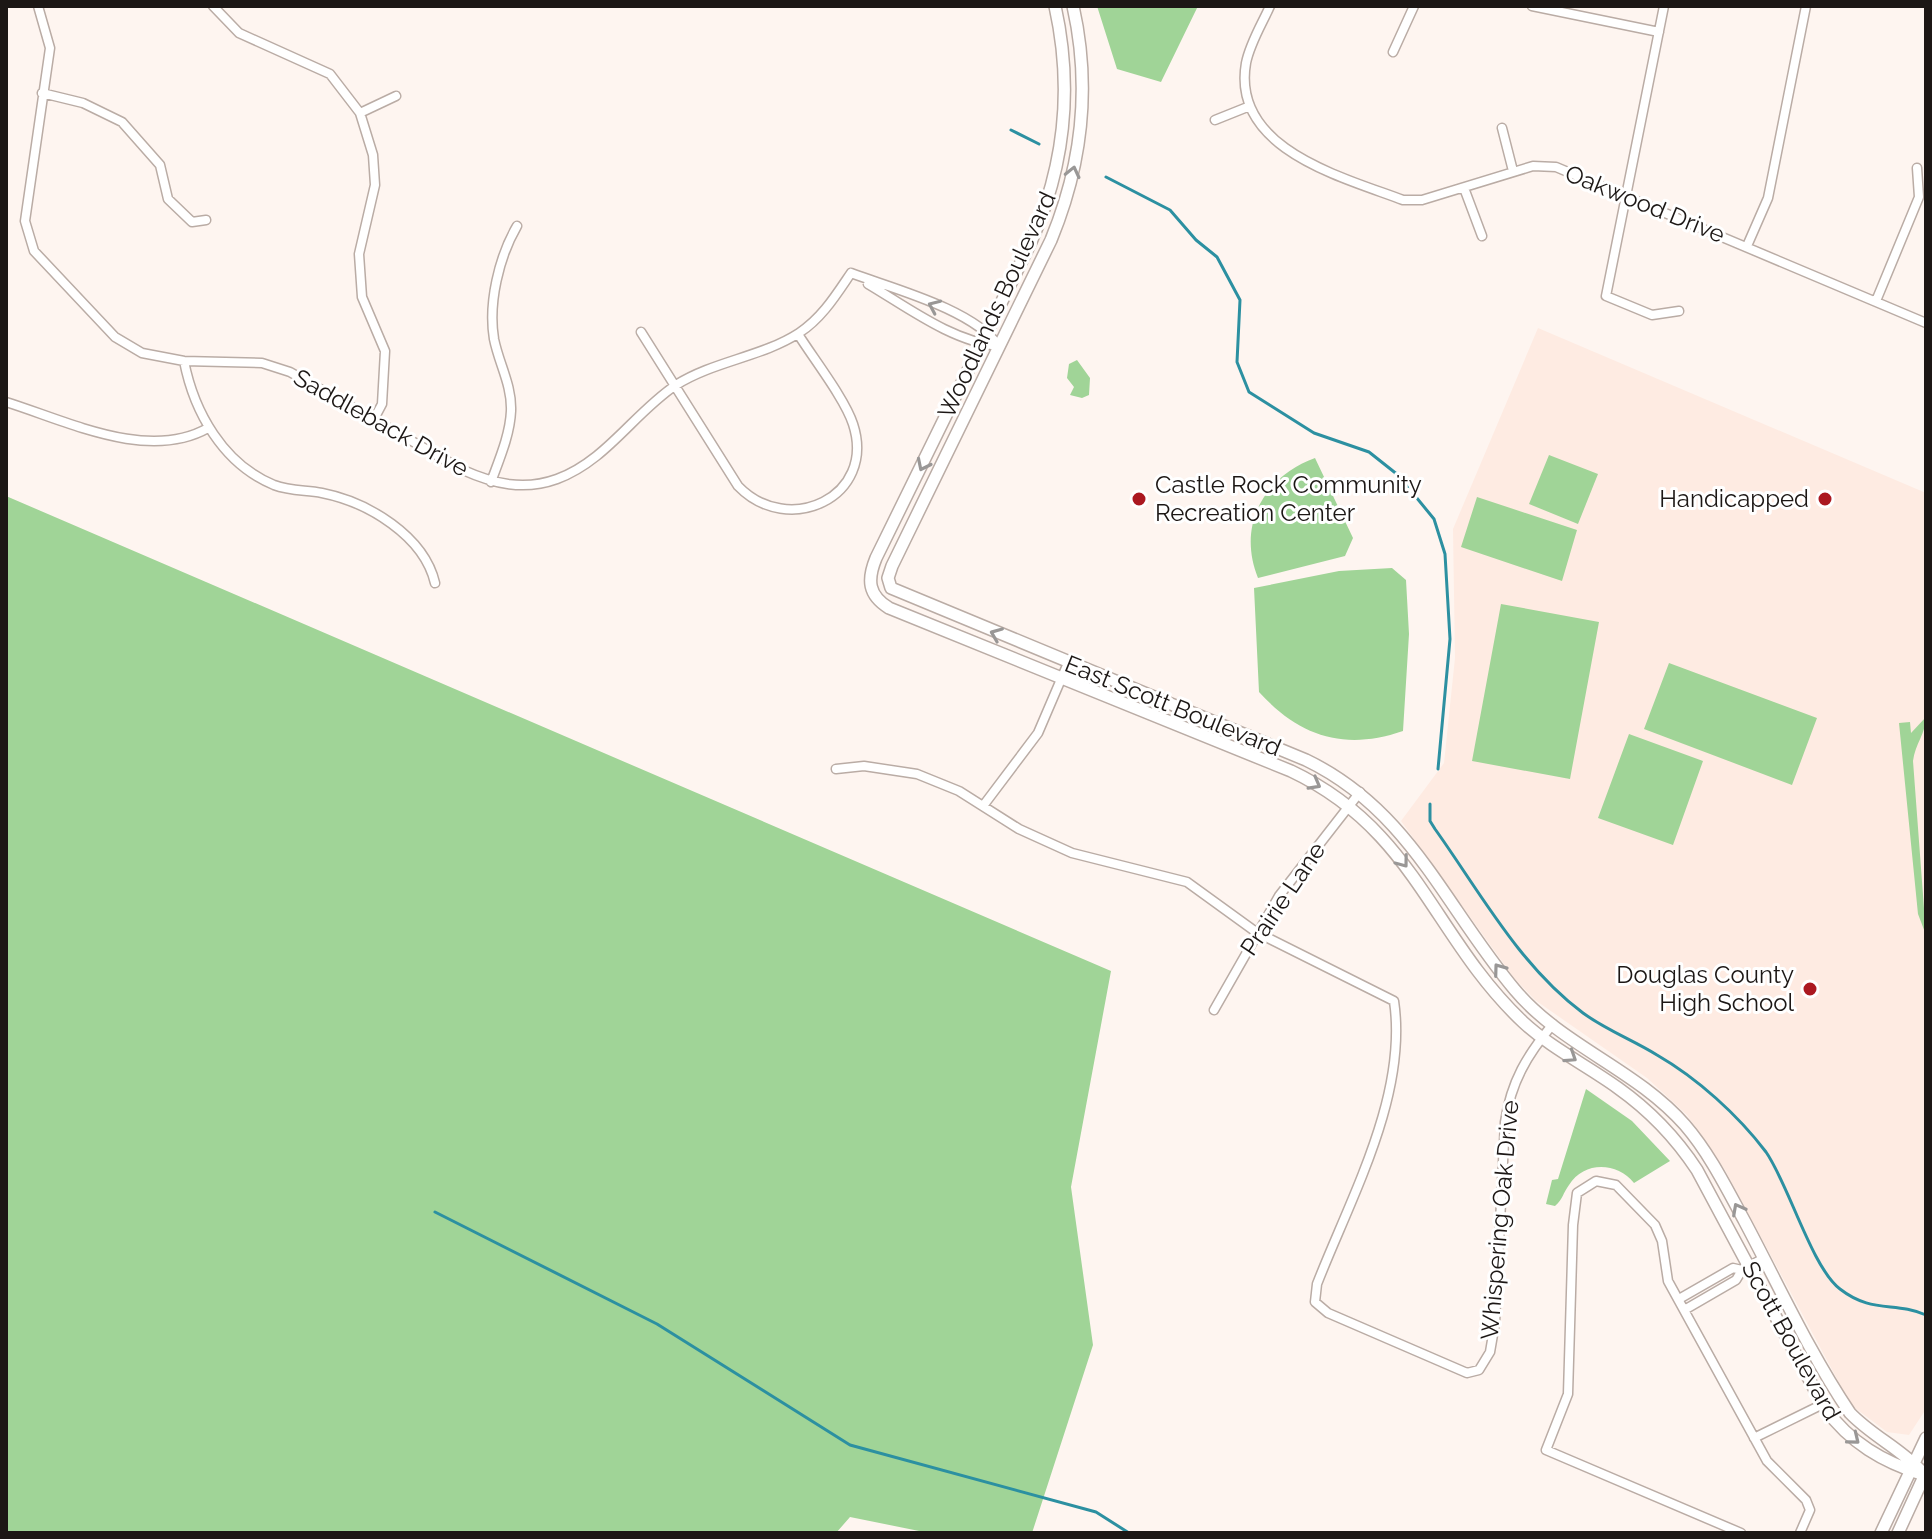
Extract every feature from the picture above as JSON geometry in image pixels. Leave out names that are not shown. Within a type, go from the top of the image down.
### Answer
[{"type":"street","name":"Saddleback Drive","points":[[38,6],[50,48],[25,221],[34,251],[115,337],[142,353],[184,361],[262,363],[290,372],[373,421],[491,482],[527,485],[555,480],[585,466],[641,412],[676,386],[707,368],[798,334],[828,306],[851,273]]},
{"type":"street","points":[[213,6],[239,33],[330,74],[360,113],[373,155],[375,185],[359,254],[362,297],[385,351],[382,404],[373,421]]},
{"type":"street","name":"Woodlands Boulevard","points":[[871,590],[869,578],[876,558],[1039,224],[1058,167],[1066,83],[1055,6]]},
{"type":"street","name":"Woodlands Boulevard","points":[[889,584],[892,566],[1058,224],[1076,162],[1083,92],[1073,6]]},
{"type":"street","name":"Oakwood Drive","points":[[1270,6],[1246,62],[1250,106],[1266,133],[1288,152],[1403,200],[1422,200],[1533,166],[1556,167],[1926,323]]},
{"type":"street","points":[[1393,52],[1414,6]]},
{"type":"street","points":[[1532,6],[1659,32]]},
{"type":"street","points":[[1664,6],[1606,296],[1652,315],[1679,311]]},
{"type":"street","points":[[1747,246],[1768,198],[1806,6]]},
{"type":"street","points":[[42,93],[83,103],[122,122],[160,165],[168,199],[192,222],[206,220]]},
{"type":"street","points":[[360,113],[396,96]]},
{"type":"street","points":[[1215,120],[1250,106]]},
{"type":"street","points":[[1502,128],[1513,171]]},
{"type":"street","points":[[1876,301],[1919,197],[1917,168]]},
{"type":"street","points":[[1464,188],[1482,236]]},
{"type":"street","points":[[491,482],[511,411],[510,387],[494,338],[494,314],[502,252],[517,226]]},
{"type":"street","points":[[851,273],[929,303],[988,331],[999,346]]},
{"type":"street","points":[[851,273],[921,315],[981,345],[999,346]]},
{"type":"street","points":[[641,332],[738,486],[751,500],[774,510],[799,512],[826,502],[843,487],[853,467],[853,423],[798,334]]},
{"type":"street","points":[[184,361],[195,405],[208,428],[239,463],[257,476],[295,491],[323,493],[389,523],[424,553],[435,583]]},
{"type":"street","points":[[6,402],[133,441],[176,441],[208,428]]},
{"type":"street","name":"East Scott Boulevard","points":[[889,584],[900,594],[1306,760],[1360,792],[1394,823],[1430,870]]},
{"type":"street","name":"East Scott Boulevard","points":[[871,590],[889,608],[1291,771],[1350,805]]},
{"type":"street","points":[[983,806],[1030,746],[1068,663]]},
{"type":"street","name":"Whispering Oak Drive","points":[[836,769],[864,766],[917,774],[983,806],[1019,829],[1072,853],[1187,882],[1256,932],[1394,1001],[1398,1044],[1392,1086],[1317,1284],[1315,1302],[1328,1313],[1467,1373],[1479,1370],[1490,1352],[1495,1323],[1505,1122],[1510,1092],[1521,1067],[1553,1024]]},
{"type":"street","name":"Prairie Lane","points":[[1214,1010],[1279,896],[1360,792]]},
{"type":"street","name":"Scott Boulevard","points":[[1350,805],[1395,852],[1503,1002],[1542,1038],[1625,1093],[1679,1144],[1697,1170],[1746,1268],[1823,1404],[1842,1430],[1862,1446],[1925,1473]]},
{"type":"street","name":"Scott Boulevard","points":[[1430,870],[1502,974],[1529,1005],[1635,1080],[1683,1123],[1719,1175],[1850,1413],[1911,1466]]},
{"type":"street","points":[[1741,1533],[1546,1450],[1568,1394],[1573,1225],[1577,1193],[1596,1181],[1616,1185],[1636,1202],[1655,1225],[1662,1241],[1668,1281],[1754,1438],[1767,1461],[1806,1500],[1810,1510],[1800,1533]]},
{"type":"street","points":[[1686,1309],[1736,1280],[1746,1268],[1764,1258]]},
{"type":"street","points":[[1679,1299],[1733,1268],[1746,1268]]},
{"type":"street","points":[[1754,1438],[1823,1404]]},
{"type":"street","points":[[1881,1533],[1926,1438]]},
{"type":"street","points":[[1898,1533],[1925,1473]]},
{"type":"shaded area","points":[[1538,328],[1926,493],[1926,1409],[1909,1435],[1887,1432],[1851,1405],[1725,1170],[1687,1115],[1647,1078],[1535,1000],[1514,978],[1401,821],[1444,763],[1455,658],[1453,529]]},
{"type":"green space","points":[[1097,6],[1198,6],[1161,82],[1117,69]]},
{"type":"green space","points":[[1077,360],[1090,378],[1089,395],[1082,398],[1070,395],[1074,387],[1067,378],[1069,364]]},
{"type":"green space","points":[[1549,455],[1598,474],[1578,524],[1529,504]]},
{"type":"green space","points":[[1315,458],[1353,538],[1345,556],[1258,578],[1252,559],[1251,540],[1259,506],[1281,477]]},
{"type":"green space","points":[[6,496],[1111,971],[1071,1187],[1093,1345],[1032,1533],[929,1533],[850,1517],[836,1533],[6,1533]]},
{"type":"green space","points":[[1477,497],[1577,530],[1562,581],[1461,547]]},
{"type":"green space","points":[[1392,568],[1406,580],[1409,634],[1403,731],[1362,740],[1343,739],[1325,736],[1291,720],[1259,692],[1254,588],[1339,571]]},
{"type":"green space","points":[[1501,604],[1599,622],[1570,779],[1472,761]]},
{"type":"green space","points":[[1669,663],[1817,718],[1792,785],[1644,729]]},
{"type":"green space","points":[[1926,717],[1913,761],[1926,935],[1918,914],[1899,723],[1910,722],[1911,733]]},
{"type":"green space","points":[[1629,734],[1703,761],[1673,845],[1598,818]]},
{"type":"green space","points":[[1586,1089],[1632,1121],[1670,1161],[1634,1183],[1619,1171],[1592,1168],[1575,1177],[1555,1206],[1546,1204],[1552,1180],[1558,1179]]},
{"type":"waterway","points":[[1011,130],[1039,144]]},
{"type":"waterway","points":[[1106,177],[1170,210],[1196,240],[1217,257],[1240,300],[1237,362],[1249,392],[1314,433],[1369,452],[1398,475],[1434,519],[1445,554],[1450,639],[1438,769]]},
{"type":"waterway","points":[[1430,804],[1430,821],[1435,829],[1502,927],[1539,973],[1583,1013],[1687,1075],[1716,1098],[1755,1138],[1774,1166],[1820,1263],[1840,1289],[1863,1302],[1926,1315]]},
{"type":"waterway","points":[[435,1212],[657,1324],[850,1445],[1096,1512],[1129,1533]]},
{"type":"place","name":"Castle Rock Community Recreation Center","points":[[1139,499]]},
{"type":"place","name":"Handicapped","points":[[1825,499]]},
{"type":"place","name":"Douglas County High School","points":[[1810,989]]}]
